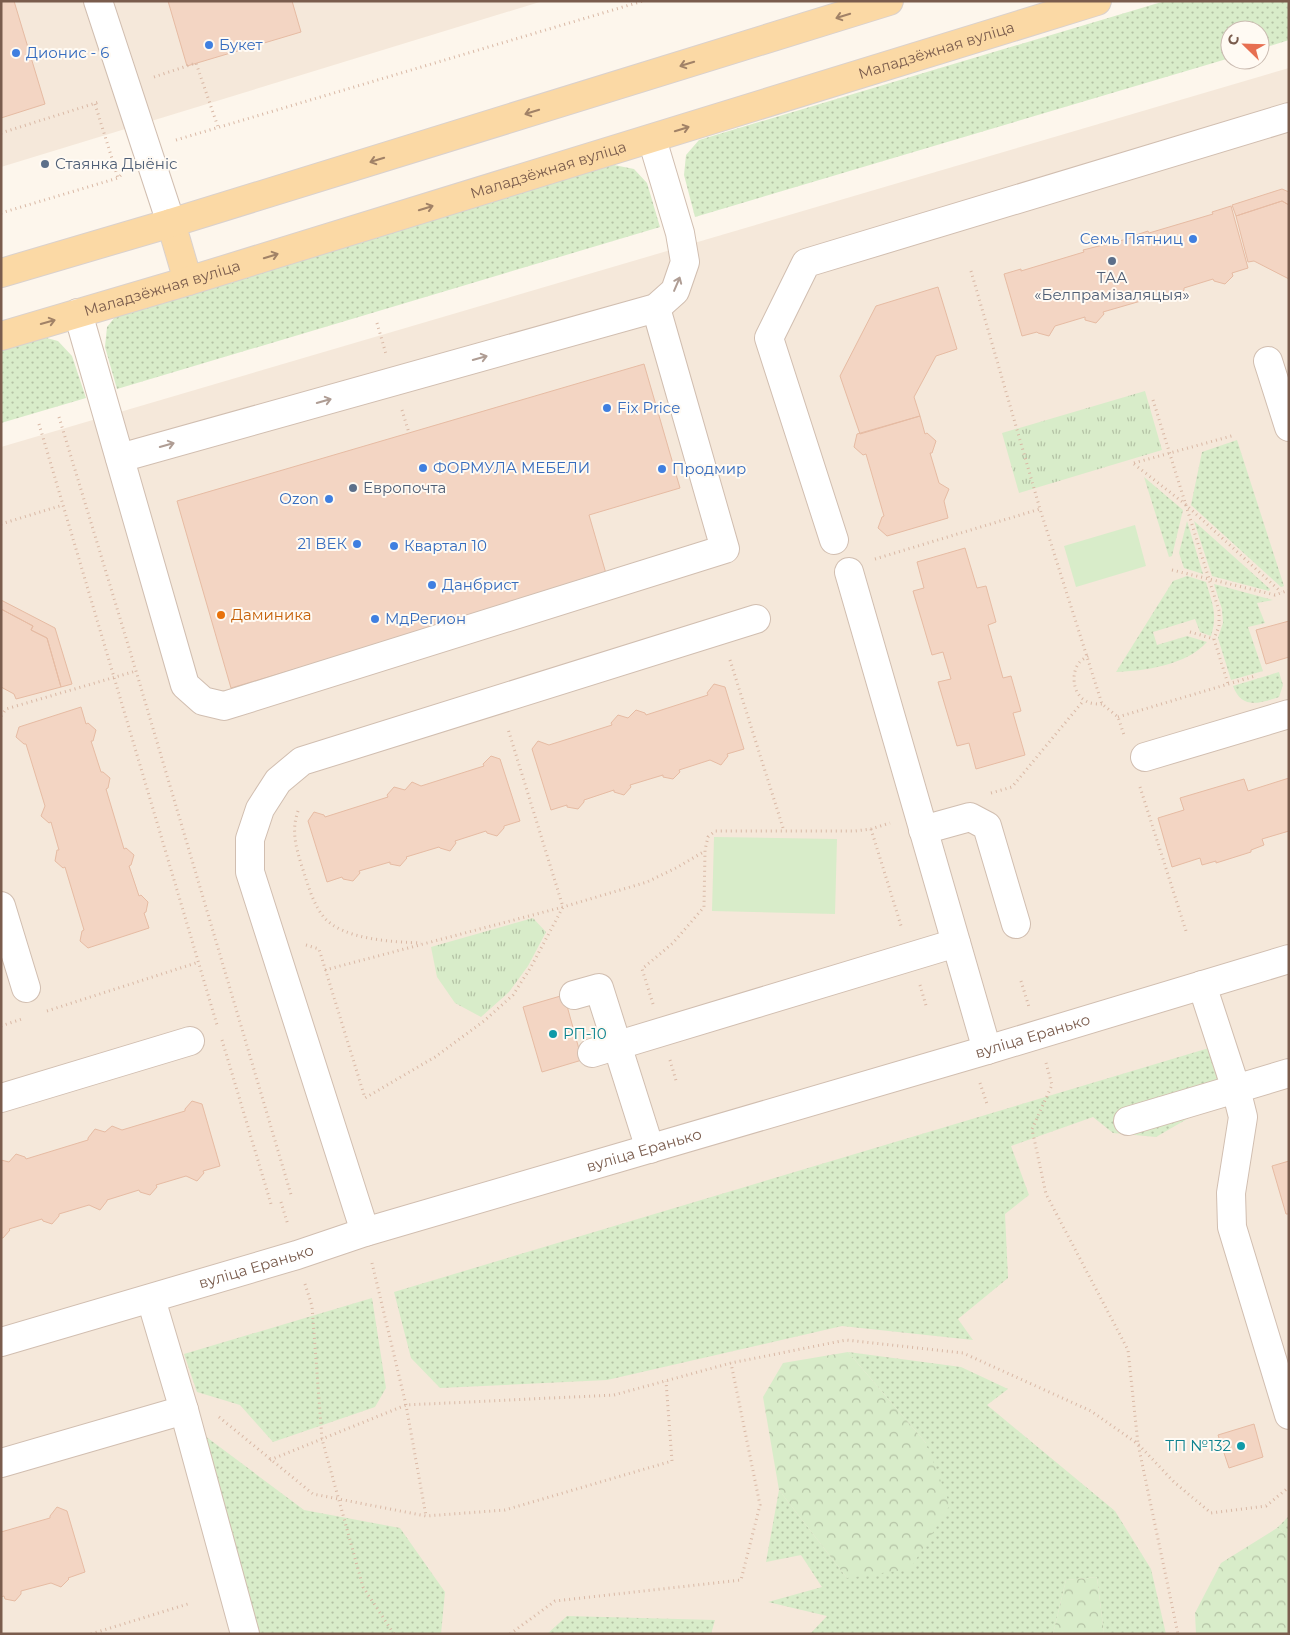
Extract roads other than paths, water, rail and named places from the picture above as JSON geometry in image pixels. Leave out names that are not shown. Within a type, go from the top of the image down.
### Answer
[{"type":"main road","points":[[1,273],[171,223],[889,1]]},
{"type":"main road","name":"Маладзёжная вуліца","points":[[1,336],[188,281],[1097,1]]},
{"type":"main road","points":[[171,223],[188,281]]},
{"type":"street","points":[[98,1],[171,223]]},
{"type":"street","points":[[834,540],[769,338],[806,264],[1289,118]]},
{"type":"street","points":[[120,458],[656,308],[675,291],[685,262],[680,233],[652,139]]},
{"type":"street","points":[[78,314],[185,685],[203,701],[224,706],[725,549],[656,308]]},
{"type":"street","points":[[1268,361],[1289,427]]},
{"type":"street","points":[[860,566],[921,822],[987,1050]]},
{"type":"street","points":[[365,1232],[250,872],[250,839],[260,809],[278,781],[302,760],[756,619]]},
{"type":"street","points":[[1142,769],[1289,714]]},
{"type":"street","points":[[921,822],[970,817],[987,826],[1016,924]]},
{"type":"street","points":[[1,906],[26,988]]},
{"type":"street","points":[[604,1049],[956,943]]},
{"type":"street","name":"вуліца Еранько","points":[[1,1342],[297,1255],[365,1232],[987,1050],[1289,959]]},
{"type":"street","points":[[1202,985],[1236,1089],[1243,1117],[1231,1193],[1232,1227],[1289,1415]]},
{"type":"street","points":[[574,995],[599,988],[604,1049],[650,1149]]},
{"type":"street","points":[[1,1098],[190,1041]]},
{"type":"street","points":[[1128,1121],[1289,1073]]},
{"type":"street","points":[[151,1298],[184,1410],[245,1634]]},
{"type":"street","points":[[1,1463],[184,1410]]},
{"type":"place","name":"Букет","points":[[209,45]]},
{"type":"place","name":"Дионис - 6","points":[[16,53]]},
{"type":"place","name":"Стаянка Дыёніс","points":[[45,164]]},
{"type":"place","name":"Семь Пятниц","points":[[1193,239]]},
{"type":"place","name":"ТАА «Белпрамізаляцыя»","points":[[1112,261]]},
{"type":"place","name":"Fix Price","points":[[607,408]]},
{"type":"place","name":"ФОРМУЛА МЕБЕЛИ","points":[[423,468]]},
{"type":"place","name":"Продмир","points":[[662,469]]},
{"type":"place","name":"Европочта","points":[[353,488]]},
{"type":"place","name":"Ozon","points":[[329,499]]},
{"type":"place","name":"21 ВЕК","points":[[357,544]]},
{"type":"place","name":"Квартал 10","points":[[394,546]]},
{"type":"place","name":"Данбрист","points":[[432,585]]},
{"type":"place","name":"Даминика","points":[[221,615]]},
{"type":"place","name":"МдРегион","points":[[375,619]]},
{"type":"place","name":"РП-10","points":[[553,1034]]},
{"type":"place","name":"ТП №132","points":[[1241,1446]]}]
